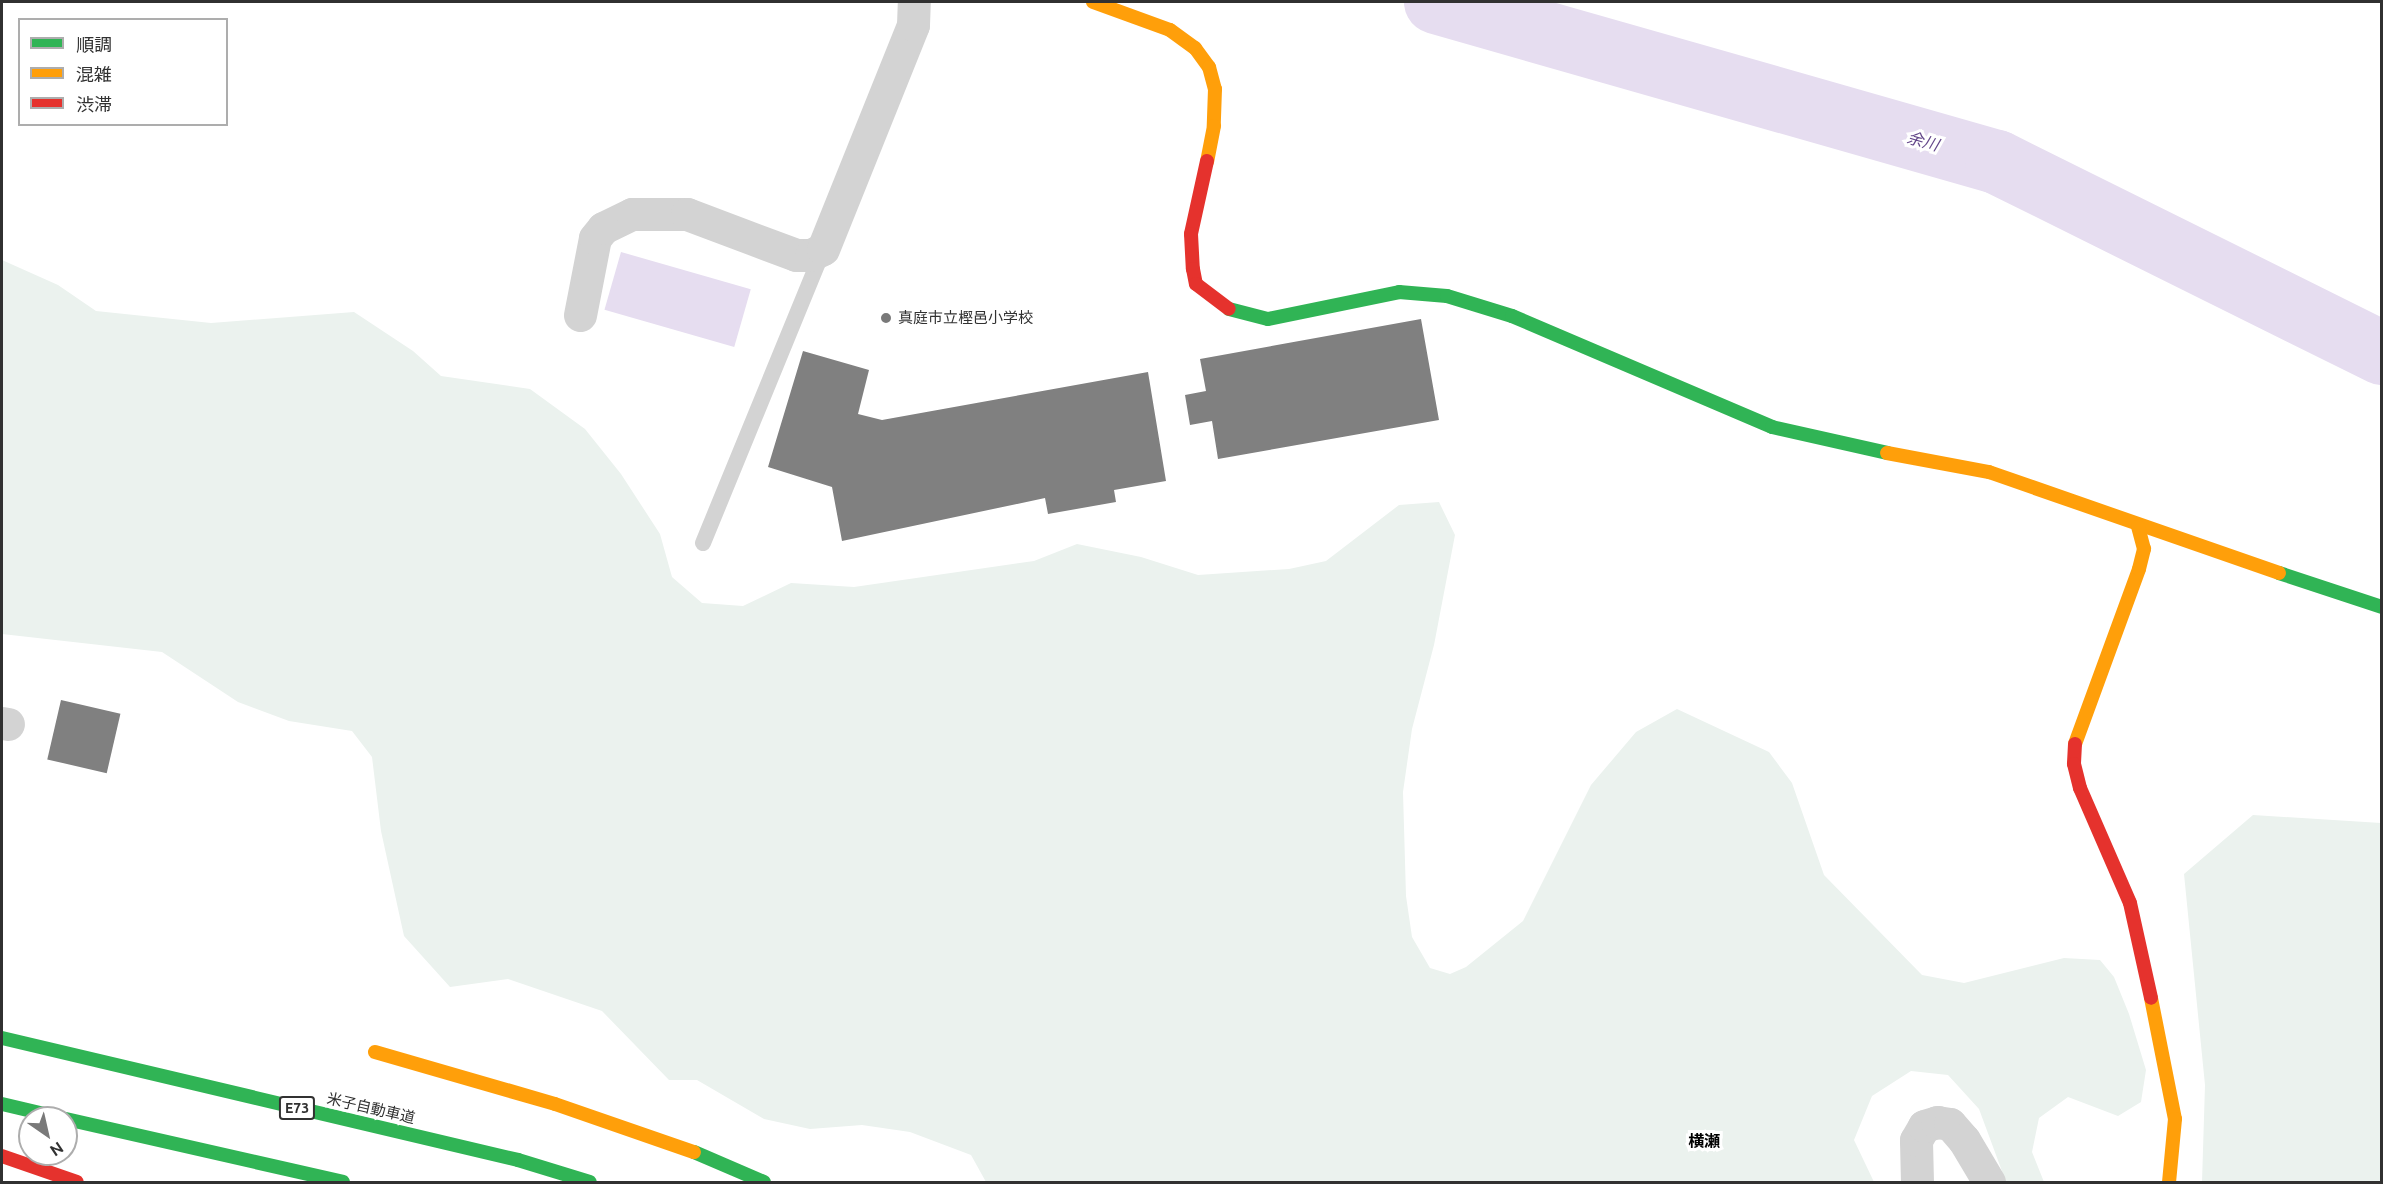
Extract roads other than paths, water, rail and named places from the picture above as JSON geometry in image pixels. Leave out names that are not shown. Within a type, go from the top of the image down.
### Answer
[{"type":"main road","points":[[1094,2],[1170,30],[1195,48],[1209,67],[1215,89],[1214,126],[1191,234],[1193,268],[1196,284],[1232,311],[1268,319],[1399,292],[1447,296],[1512,316],[1772,428],[1833,443],[1989,472],[2138,527],[2382,607]]},
{"type":"main road","points":[[2138,527],[2144,549],[2139,569],[2083,717],[2075,742],[2074,764],[2080,788],[2130,903],[2141,946],[2175,1119],[2169,1182]]},
{"type":"main road","name":"米子自動車道","points":[[2,1038],[518,1160],[590,1182]]},
{"type":"main road","points":[[375,1052],[555,1104],[709,1157],[764,1182]]},
{"type":"main road","points":[[2,1104],[18,1108]]},
{"type":"main road","points":[[78,1122],[343,1182]]},
{"type":"main road","points":[[2,1156],[77,1182]]},
{"type":"street","points":[[580,315],[595,238],[603,228],[632,214],[687,214],[796,255],[810,255],[824,249],[913,25],[914,2]]},
{"type":"street","points":[[1917,1182],[1916,1140],[1924,1126],[1937,1122],[1950,1124],[1964,1140],[1989,1182]]},
{"type":"lane","points":[[703,543],[824,249]]},
{"type":"waterway","name":"余川","points":[[1436,2],[1997,162],[2382,353]]},
{"type":"place","name":"真庭市立樫邑小学校","points":[[886,318]]},
{"type":"district","name":"横瀬","points":[[1704,1141]]}]
